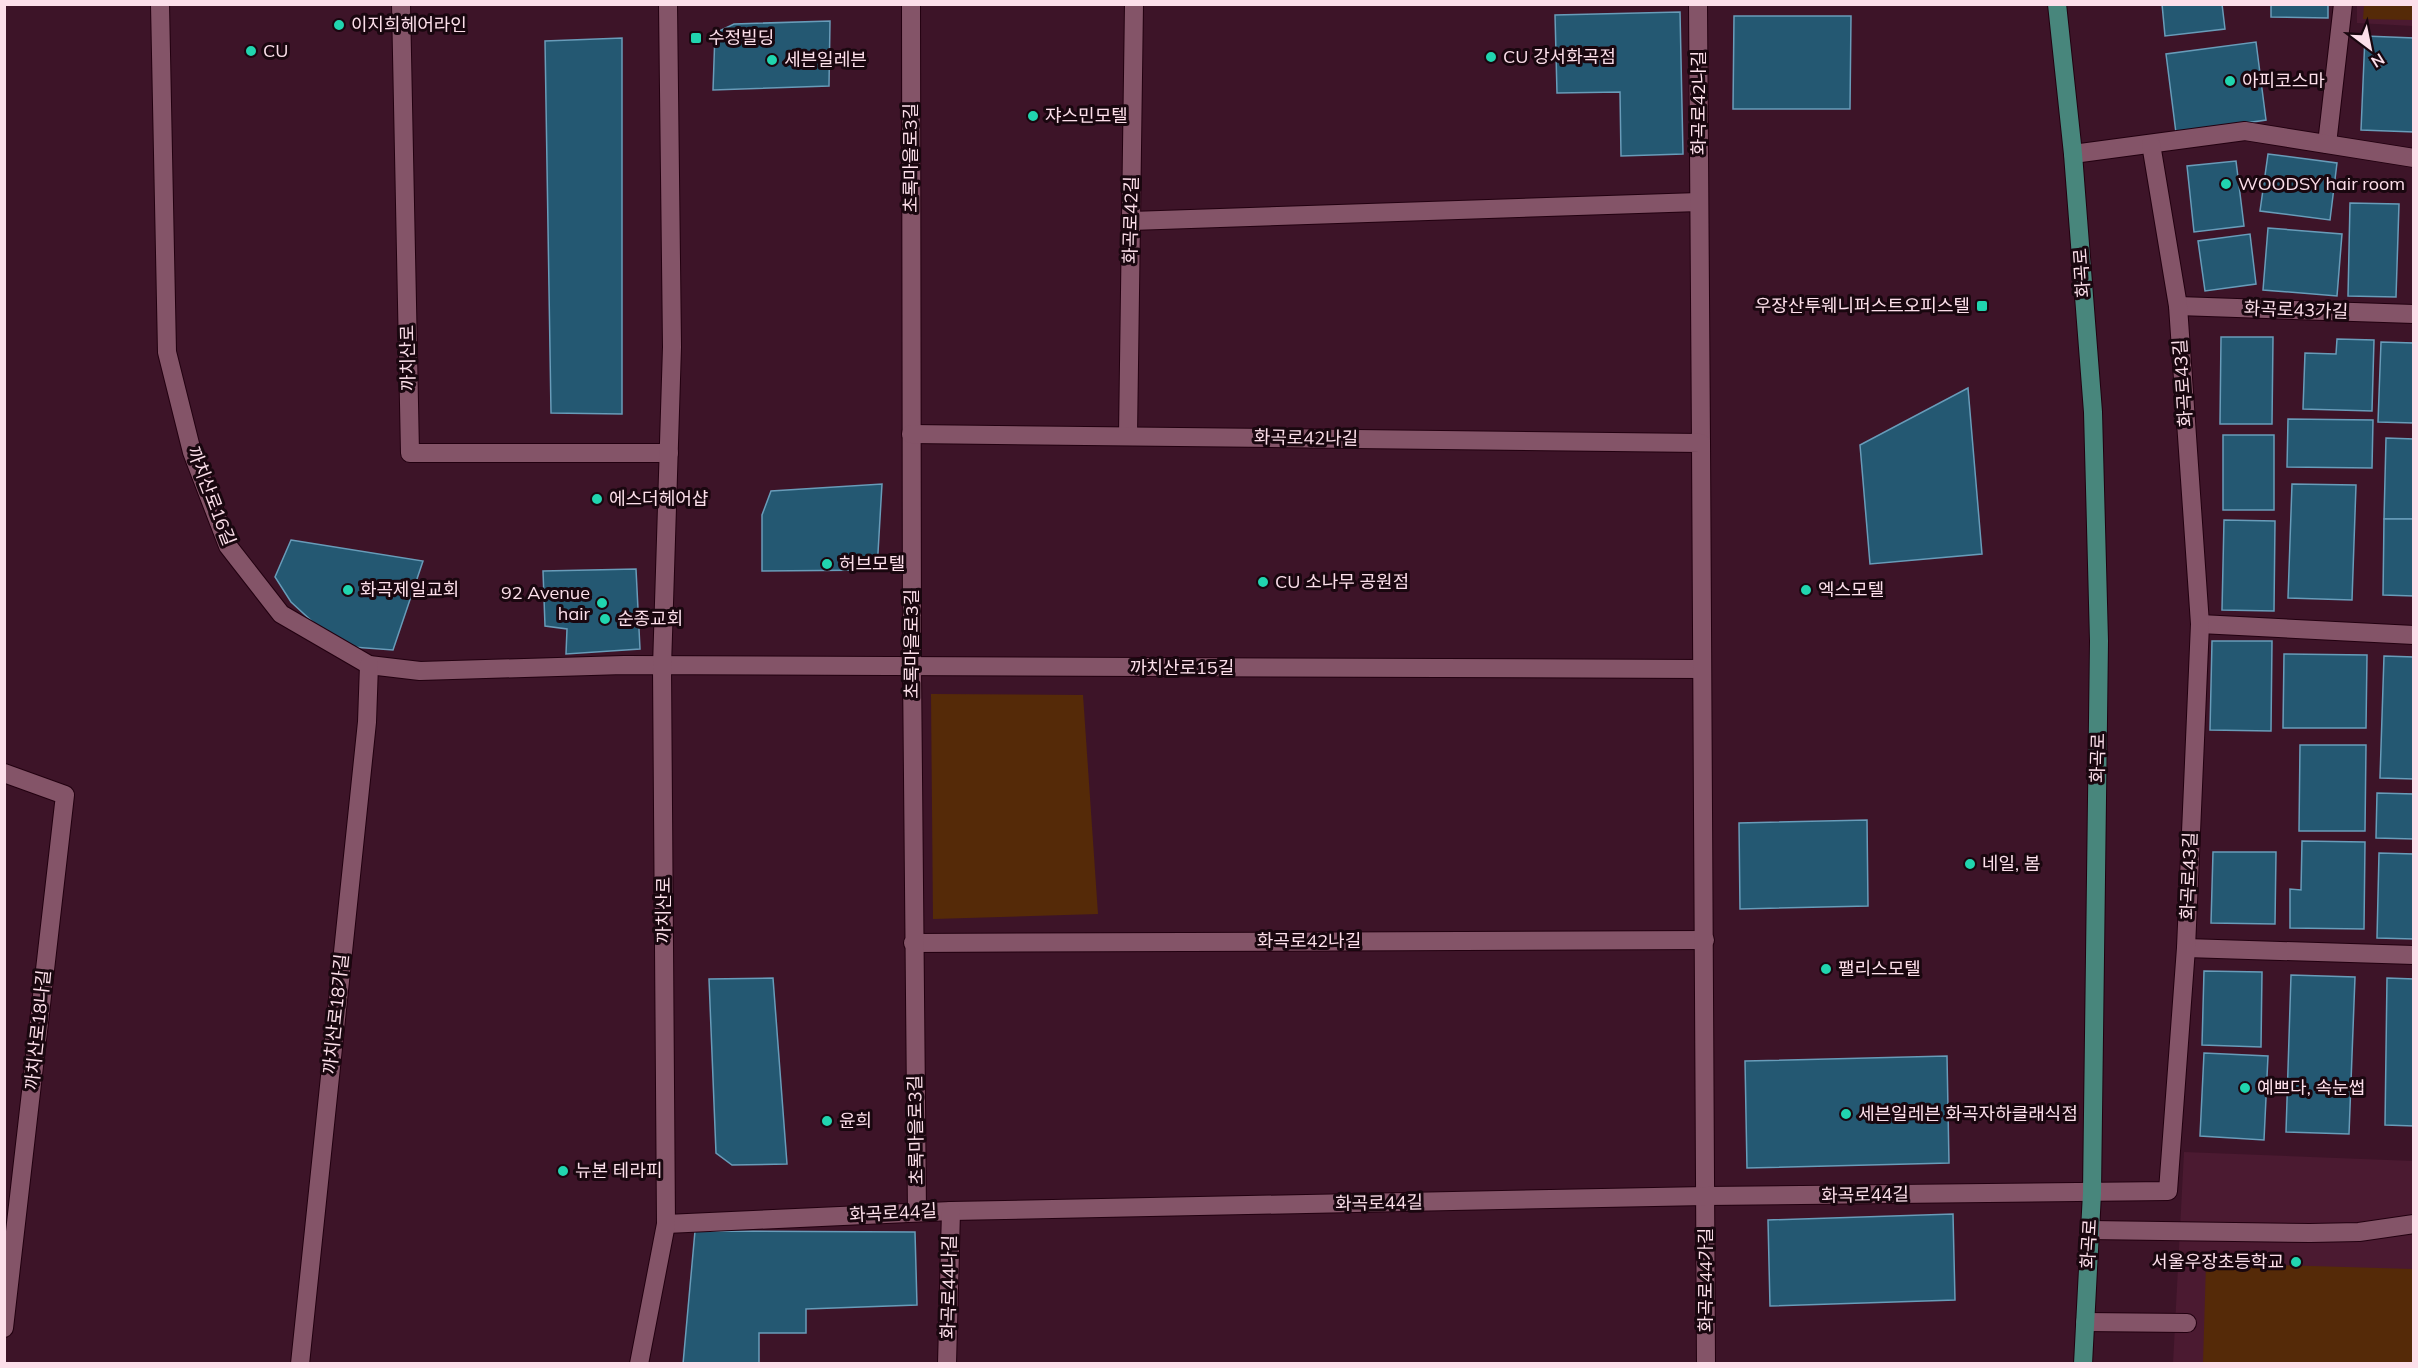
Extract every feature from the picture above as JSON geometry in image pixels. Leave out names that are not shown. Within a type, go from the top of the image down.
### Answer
[{"type":"main road","name":"화곡로","points":[[2056,4],[2073,154],[2093,412],[2099,641],[2092,1193],[2083,1364]]},
{"type":"street","name":"까치산로16길","points":[[160,4],[167,352],[192,452],[228,546],[281,614],[369,664],[420,671],[624,665],[662,667]]},
{"type":"street","name":"까치산로","points":[[401,4],[410,453],[669,453]]},
{"type":"street","name":"까치산로","points":[[639,1364],[666,1224],[662,667],[672,347],[668,4]]},
{"type":"street","name":"초록마을로3길","points":[[911,4],[910,434],[917,1212]]},
{"type":"street","name":"화곡로42길","points":[[1128,436],[1134,4]]},
{"type":"street","name":"화곡로42나길","points":[[1698,4],[1706,1196]]},
{"type":"street","points":[[2327,144],[2343,4]]},
{"type":"street","points":[[2073,154],[2245,131],[2414,158]]},
{"type":"street","name":"화곡로43길","points":[[2092,1193],[2168,1191],[2186,948],[2200,624],[2178,306],[2151,144]]},
{"type":"street","points":[[1131,221],[1700,202]]},
{"type":"street","name":"화곡로43가길","points":[[2178,306],[2414,314]]},
{"type":"street","name":"화곡로42나길","points":[[910,434],[1701,443]]},
{"type":"street","points":[[2200,624],[2414,635]]},
{"type":"street","name":"까치산로18가길","points":[[300,1364],[367,722],[369,664]]},
{"type":"street","name":"까치산로15길","points":[[662,667],[1702,669]]},
{"type":"street","name":"까치산로18나길","points":[[4,773],[65,795],[4,1328]]},
{"type":"street","name":"화곡로42나길","points":[[913,943],[1705,940]]},
{"type":"street","points":[[2186,948],[2414,955]]},
{"type":"street","name":"화곡로44길","points":[[666,1224],[951,1211],[1706,1196],[2092,1193]]},
{"type":"street","name":"화곡로44가길","points":[[1706,1196],[1706,1364]]},
{"type":"street","name":"화곡로44나길","points":[[947,1364],[951,1211]]},
{"type":"street","points":[[2090,1230],[2310,1233],[2359,1232],[2414,1224]]},
{"type":"street","points":[[2085,1322],[2187,1323]]},
{"type":"shaded area","points":[[2357,5],[2413,5],[2413,26],[2357,23]]},
{"type":"shaded area","points":[[2364,5],[2413,5],[2413,20],[2363,19]]},
{"type":"shaded area","points":[[931,694],[1083,695],[1098,914],[933,919]]},
{"type":"shaded area","name":"서울우장초등학교","points":[[2184,1152],[2413,1161],[2413,1363],[2173,1364]]},
{"type":"shaded area","points":[[2206,1263],[2413,1269],[2413,1363],[2203,1363]]},
{"type":"building","points":[[2162,4],[2222,4],[2225,29],[2165,36]]},
{"type":"building","points":[[2271,4],[2328,4],[2328,18],[2271,17]]},
{"type":"building","points":[[1680,12],[1683,154],[1621,156],[1620,92],[1557,93],[1555,15]]},
{"type":"building","points":[[1734,16],[1851,16],[1850,109],[1733,109]]},
{"type":"building","name":"세븐일레븐","points":[[830,21],[829,86],[713,90],[715,33],[734,24]]},
{"type":"building","points":[[2365,36],[2414,38],[2414,132],[2361,130]]},
{"type":"building","points":[[622,38],[622,414],[551,413],[545,41]]},
{"type":"building","points":[[2256,42],[2266,120],[2176,133],[2166,54]]},
{"type":"building","points":[[2268,154],[2337,163],[2330,220],[2260,211]]},
{"type":"building","points":[[2236,161],[2244,226],[2194,232],[2187,166]]},
{"type":"building","points":[[2350,203],[2399,204],[2396,297],[2348,296]]},
{"type":"building","points":[[2268,228],[2342,234],[2337,296],[2263,290]]},
{"type":"building","points":[[2250,234],[2256,284],[2205,291],[2198,241]]},
{"type":"building","points":[[2221,337],[2273,337],[2272,424],[2220,424]]},
{"type":"building","points":[[2337,339],[2374,340],[2372,411],[2303,409],[2305,353],[2336,354]]},
{"type":"building","points":[[2381,342],[2414,343],[2414,423],[2378,422]]},
{"type":"building","points":[[1968,388],[1982,554],[1870,564],[1860,445]]},
{"type":"building","points":[[2288,419],[2373,420],[2372,468],[2287,467]]},
{"type":"building","points":[[2223,435],[2274,435],[2274,510],[2223,510]]},
{"type":"building","points":[[2386,438],[2414,439],[2414,519],[2384,519]]},
{"type":"building","points":[[882,484],[877,570],[762,571],[762,515],[771,491]]},
{"type":"building","points":[[2292,484],[2356,485],[2352,600],[2288,598]]},
{"type":"building","points":[[2384,519],[2414,519],[2414,596],[2383,595]]},
{"type":"building","points":[[2224,520],[2275,521],[2274,611],[2222,610]]},
{"type":"building","name":"화곡제일교회","points":[[291,540],[423,561],[393,650],[339,646],[291,602],[275,577]]},
{"type":"building","points":[[636,569],[640,649],[566,654],[567,629],[545,626],[543,571]]},
{"type":"building","points":[[2212,641],[2272,641],[2271,731],[2210,730]]},
{"type":"building","points":[[2284,654],[2367,655],[2366,728],[2283,728]]},
{"type":"building","points":[[2384,656],[2414,657],[2414,779],[2380,778]]},
{"type":"building","points":[[2300,745],[2366,745],[2365,831],[2299,831]]},
{"type":"building","points":[[2377,793],[2414,794],[2414,839],[2376,838]]},
{"type":"building","points":[[1867,820],[1868,906],[1740,909],[1739,823]]},
{"type":"building","points":[[2302,841],[2365,842],[2364,929],[2290,928],[2290,889],[2301,890]]},
{"type":"building","points":[[2213,852],[2276,852],[2275,924],[2211,923]]},
{"type":"building","points":[[2379,853],[2414,854],[2414,939],[2377,938]]},
{"type":"building","points":[[2204,971],[2262,972],[2261,1047],[2202,1045]]},
{"type":"building","points":[[2291,975],[2355,977],[2349,1134],[2286,1132]]},
{"type":"building","points":[[773,978],[787,1164],[732,1165],[716,1153],[709,979]]},
{"type":"building","points":[[2387,978],[2414,979],[2414,1126],[2385,1125]]},
{"type":"building","points":[[2204,1053],[2268,1056],[2264,1140],[2200,1136]]},
{"type":"building","points":[[1947,1056],[1949,1163],[1747,1168],[1745,1061]]},
{"type":"building","points":[[1953,1214],[1955,1300],[1770,1306],[1768,1220]]},
{"type":"building","points":[[695,1231],[915,1232],[917,1305],[806,1309],[806,1333],[759,1333],[759,1364],[683,1364]]},
{"type":"place","name":"이지희헤어라인","points":[[339,25]]},
{"type":"place","name":"수정빌딩","points":[[696,38]]},
{"type":"place","name":"CU","points":[[251,51]]},
{"type":"place","name":"CU 강서화곡점","points":[[1491,57]]},
{"type":"place","name":"세븐일레븐","points":[[772,60]]},
{"type":"place","name":"아피코스마","points":[[2230,81]]},
{"type":"place","name":"쟈스민모텔","points":[[1033,116]]},
{"type":"place","name":"WOODSY hair room","points":[[2226,184]]},
{"type":"place","name":"우장산투웨니퍼스트오피스텔","points":[[1982,306]]},
{"type":"place","name":"에스더헤어샵","points":[[597,499]]},
{"type":"place","name":"허브모텔","points":[[827,564]]},
{"type":"place","name":"CU 소나무 공원점","points":[[1263,582]]},
{"type":"place","name":"화곡제일교회","points":[[348,590]]},
{"type":"place","name":"엑스모텔","points":[[1806,590]]},
{"type":"place","name":"92 Avenue hair","points":[[602,603]]},
{"type":"place","name":"순종교회","points":[[605,619]]},
{"type":"place","name":"네일, 봄","points":[[1970,864]]},
{"type":"place","name":"팰리스모텔","points":[[1826,969]]},
{"type":"place","name":"예쁘다, 속눈썹","points":[[2245,1088]]},
{"type":"place","name":"세븐일레븐 화곡자하클래식점","points":[[1846,1114]]},
{"type":"place","name":"윤희","points":[[827,1121]]},
{"type":"place","name":"뉴본 테라피","points":[[563,1171]]},
{"type":"place","name":"서울우장초등학교","points":[[2296,1262]]}]
